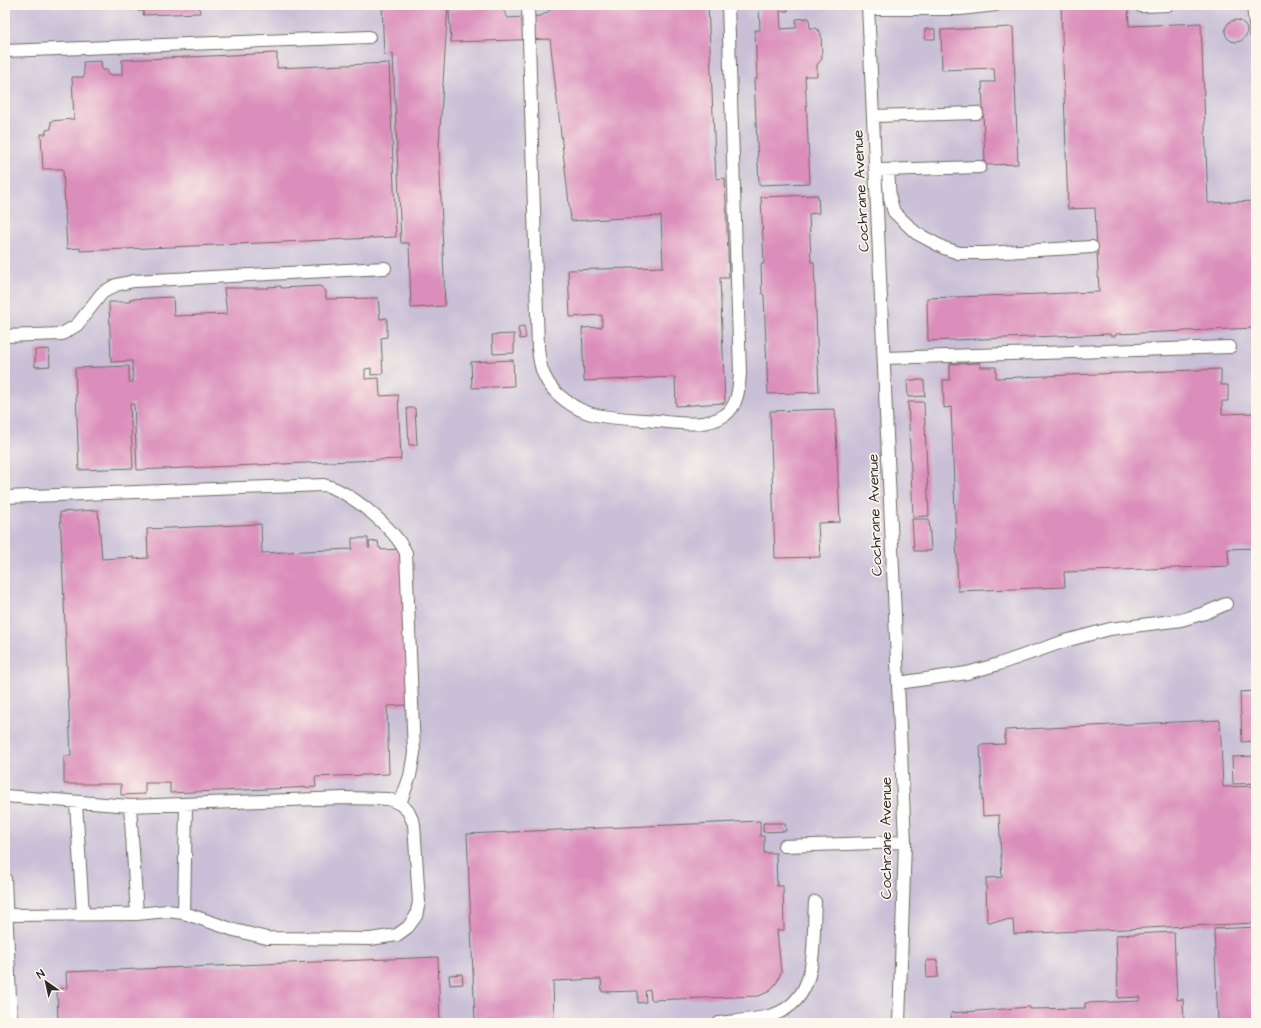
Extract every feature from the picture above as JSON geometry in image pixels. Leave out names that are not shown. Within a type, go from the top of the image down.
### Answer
[{"type":"lane","points":[[528,5],[538,348],[543,375],[560,395],[579,409],[595,415],[694,424],[712,421],[726,415],[734,405],[738,393],[740,373],[728,5]]},
{"type":"lane","points":[[868,7],[960,9],[996,5]]},
{"type":"lane","points":[[1140,6],[1168,5]]},
{"type":"lane","points":[[1253,5],[1256,34]]},
{"type":"lane","name":"Cochrane Avenue","points":[[868,7],[885,358],[905,842],[900,1023]]},
{"type":"lane","points":[[5,51],[369,37]]},
{"type":"lane","points":[[873,116],[976,113]]},
{"type":"lane","points":[[875,170],[980,167]]},
{"type":"lane","points":[[888,170],[890,199],[894,212],[916,233],[944,248],[959,252],[984,253],[1092,246]]},
{"type":"lane","points":[[5,336],[62,334],[76,325],[102,292],[116,285],[134,280],[385,268]]},
{"type":"lane","points":[[885,358],[1230,347]]},
{"type":"lane","points":[[5,497],[324,485],[341,491],[358,502],[398,539],[406,553],[414,753],[410,776],[400,804]]},
{"type":"lane","points":[[898,682],[967,673],[999,664],[1065,641],[1110,629],[1181,620],[1205,613],[1226,604]]},
{"type":"lane","points":[[5,796],[76,803],[130,806],[344,798],[390,799],[400,804],[408,811],[414,824],[419,902],[416,916],[408,927],[397,935],[370,939],[267,938],[234,930],[184,913],[6,915]]},
{"type":"lane","points":[[76,803],[83,914]]},
{"type":"lane","points":[[184,913],[186,805]]},
{"type":"lane","points":[[130,806],[137,914]]},
{"type":"lane","points":[[784,846],[905,842]]},
{"type":"lane","points":[[5,879],[11,1023]]},
{"type":"lane","points":[[719,1023],[765,1017],[782,1012],[796,1003],[805,990],[811,969],[815,902]]},
{"type":"shaded area","points":[[5,5],[1256,5],[1256,1023],[5,1023]]},
{"type":"building","points":[[138,5],[199,5],[200,13],[143,15],[144,11],[138,11]]},
{"type":"building","points":[[382,5],[448,5],[439,145],[445,306],[411,308],[409,243],[401,243],[393,54],[384,55]]},
{"type":"building","points":[[555,5],[708,5],[716,179],[725,178],[729,278],[720,278],[725,403],[676,406],[675,377],[584,381],[582,328],[602,327],[602,315],[570,317],[568,270],[663,267],[661,216],[571,221],[550,39],[451,42],[449,10],[502,8],[508,18],[541,16],[555,7]]},
{"type":"building","points":[[759,5],[788,5],[788,11],[780,11],[781,29],[796,28],[796,19],[809,18],[810,28],[816,28],[821,33],[822,59],[817,65],[817,76],[805,76],[810,183],[759,185],[754,79],[757,79],[755,30],[760,30]]},
{"type":"building","points":[[1061,5],[1128,5],[1129,26],[1201,23],[1208,203],[1256,201],[1256,328],[1116,334],[1116,336],[1110,336],[1110,334],[928,341],[927,298],[1099,292],[1095,208],[1068,209]]},
{"type":"building","points":[[1236,20],[1244,23],[1247,31],[1244,39],[1236,42],[1228,39],[1225,31],[1228,23]]},
{"type":"building","points":[[1013,27],[1018,164],[985,165],[982,82],[995,82],[994,68],[942,70],[941,30]]},
{"type":"building","points":[[925,29],[935,29],[935,39],[925,39]]},
{"type":"building","points":[[277,53],[277,68],[389,63],[396,237],[80,251],[80,248],[67,249],[63,169],[43,169],[41,134],[46,134],[46,130],[51,129],[51,121],[74,119],[72,77],[84,77],[83,62],[101,61],[102,70],[108,70],[108,75],[122,75],[122,60]]},
{"type":"building","points":[[818,195],[819,213],[809,214],[811,262],[814,262],[819,392],[768,394],[764,295],[762,294],[761,264],[764,264],[761,197]]},
{"type":"building","points":[[281,286],[281,288],[320,286],[326,291],[326,299],[378,298],[380,319],[387,318],[387,337],[381,338],[383,374],[371,375],[371,368],[365,369],[365,379],[379,378],[380,396],[398,395],[401,459],[137,470],[134,404],[130,404],[133,468],[79,470],[75,368],[129,366],[129,382],[133,382],[132,361],[111,362],[109,302],[130,302],[130,299],[173,297],[174,316],[227,314],[224,288],[268,288]]},
{"type":"building","points":[[524,326],[526,338],[520,339],[518,327]]},
{"type":"building","points":[[514,334],[514,353],[493,354],[492,335]]},
{"type":"building","points":[[49,349],[50,366],[35,367],[35,350]]},
{"type":"building","points":[[513,360],[514,386],[472,388],[471,362]]},
{"type":"building","points":[[980,363],[980,367],[996,367],[996,378],[1221,369],[1221,385],[1228,385],[1228,401],[1222,401],[1222,414],[1256,413],[1256,548],[1228,549],[1229,566],[1064,572],[1065,587],[958,591],[951,407],[944,408],[943,380],[950,380],[950,364]]},
{"type":"building","points":[[907,380],[924,380],[925,396],[908,397]]},
{"type":"building","points":[[908,402],[924,402],[929,516],[913,517]]},
{"type":"building","points":[[407,408],[415,408],[417,445],[409,445]]},
{"type":"building","points":[[835,409],[840,522],[818,523],[820,557],[775,558],[770,411]]},
{"type":"building","points":[[98,510],[102,559],[134,557],[134,559],[148,558],[147,529],[261,524],[262,553],[352,549],[352,538],[368,538],[368,548],[370,548],[369,542],[378,541],[379,548],[381,548],[381,550],[402,549],[408,705],[387,706],[389,774],[315,777],[316,787],[170,793],[170,783],[145,783],[145,794],[121,795],[121,784],[64,784],[64,756],[71,756],[60,512]]},
{"type":"building","points":[[912,519],[929,519],[931,551],[914,551]]},
{"type":"building","points":[[1256,691],[1256,741],[1242,742],[1240,692]]},
{"type":"building","points":[[1220,720],[1223,787],[1256,786],[1256,923],[1014,934],[1013,920],[987,922],[986,878],[1002,877],[999,815],[983,816],[980,745],[1005,744],[1005,730]]},
{"type":"building","points":[[1254,756],[1256,783],[1233,784],[1232,757]]},
{"type":"building","points":[[760,821],[760,836],[764,836],[764,853],[776,853],[777,886],[783,886],[784,930],[777,930],[781,972],[777,982],[770,991],[759,996],[651,1000],[650,990],[645,991],[646,1002],[638,1003],[638,991],[602,992],[601,979],[553,981],[554,1018],[475,1021],[467,834]]},
{"type":"building","points":[[763,823],[785,823],[786,831],[763,832]]},
{"type":"building","points":[[1256,927],[1256,1023],[1218,1023],[1214,929]]},
{"type":"building","points":[[1174,932],[1177,1000],[1183,999],[1184,1023],[952,1023],[951,1013],[1030,1007],[1030,1009],[1085,1008],[1085,1003],[1140,1001],[1140,997],[1118,998],[1116,935]]},
{"type":"building","points":[[438,957],[440,1023],[58,1023],[57,989],[67,988],[66,972]]},
{"type":"building","points":[[937,960],[938,977],[927,978],[926,961]]},
{"type":"building","points":[[462,974],[463,984],[450,985],[449,975]]}]
